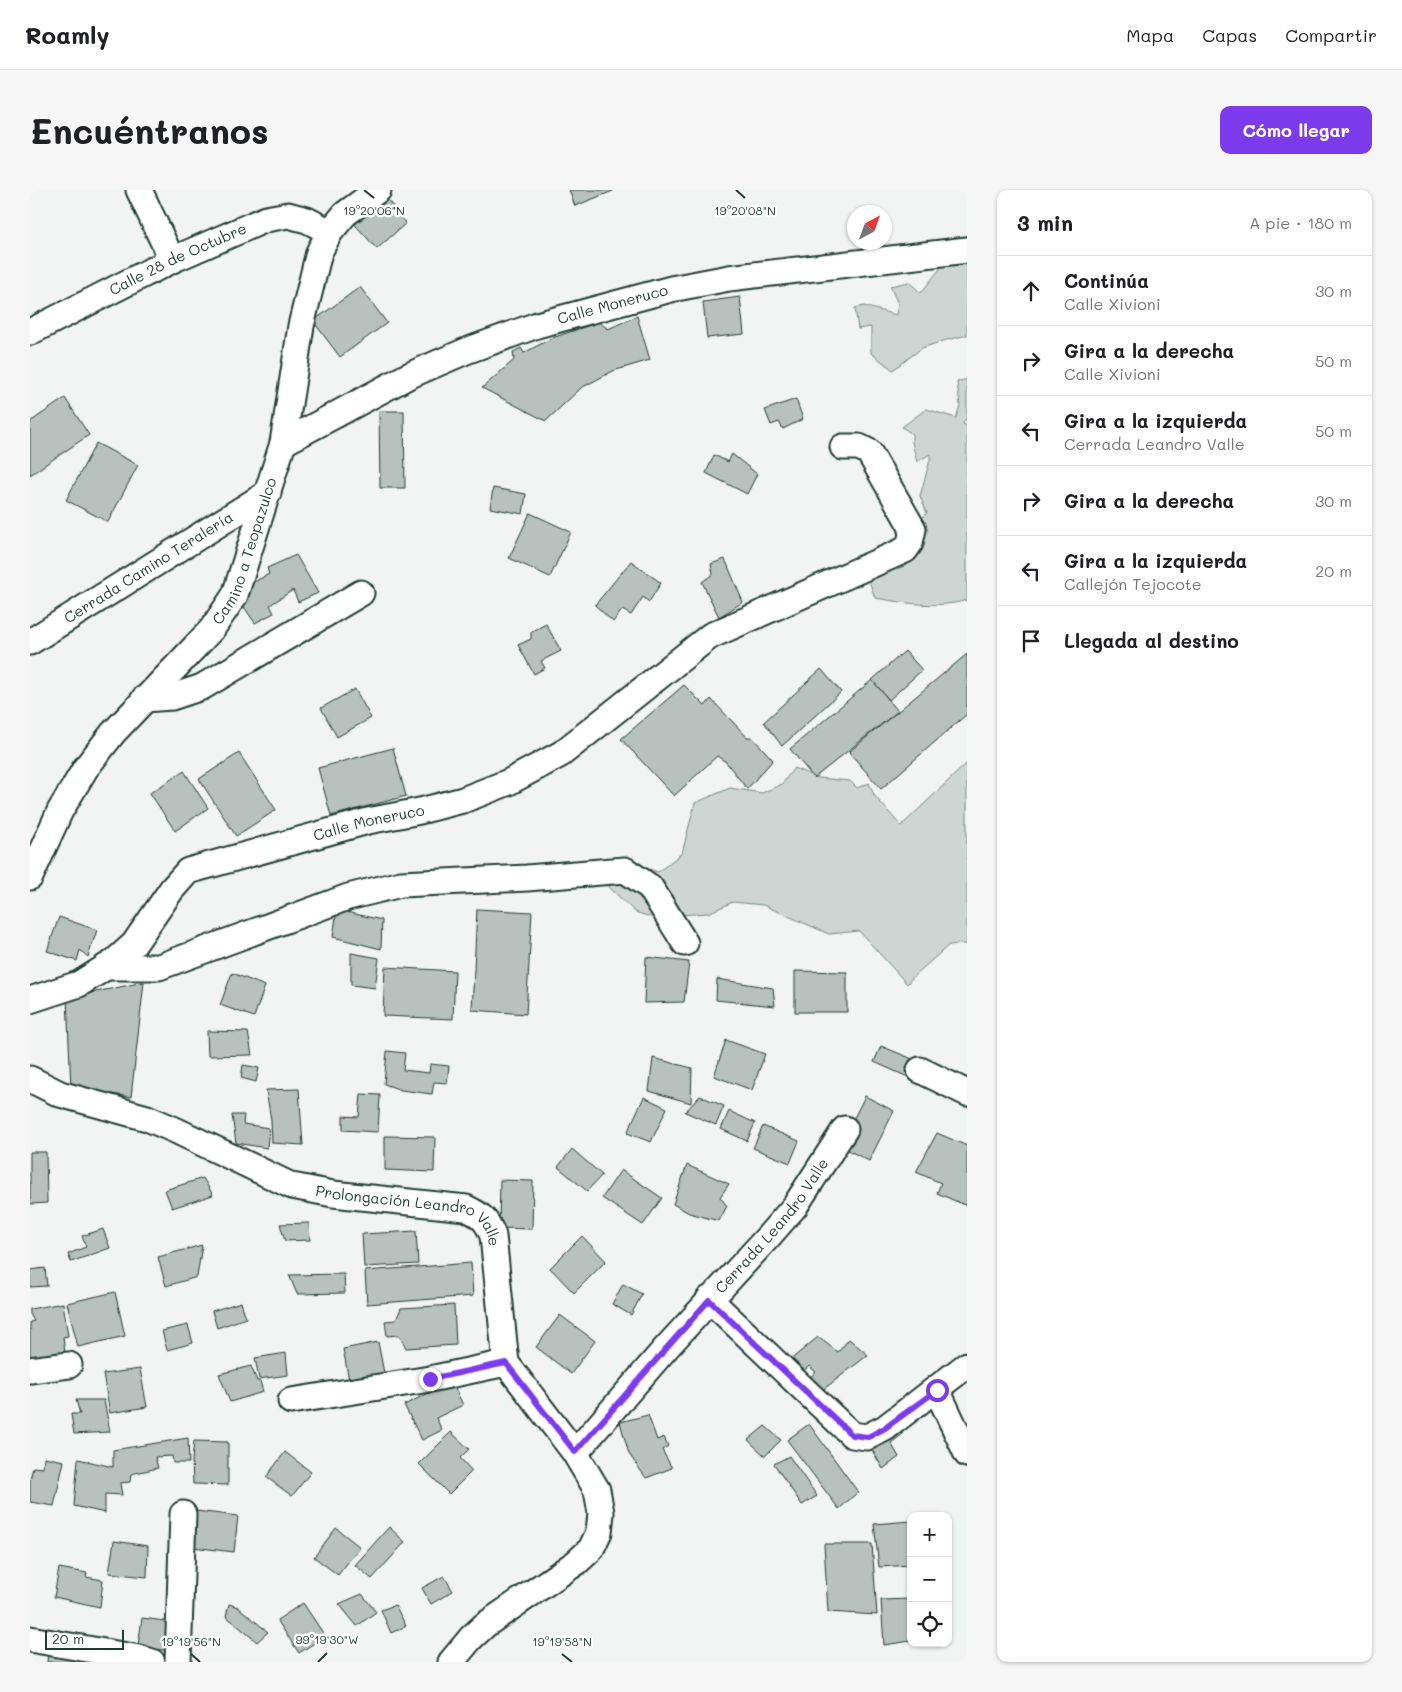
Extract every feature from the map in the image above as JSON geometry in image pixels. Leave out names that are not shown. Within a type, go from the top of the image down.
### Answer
[{"type":"street","points":[[139,190],[172,260]]},
{"type":"street","name":"Camino a Teopazulco","points":[[30,878],[60,811],[85,769],[113,733],[212,629],[235,595],[283,443],[301,326],[319,252],[330,232],[345,214],[378,190]]},
{"type":"street","name":"Calle 28 de Octubre","points":[[30,332],[172,260],[266,219],[288,215],[308,220],[330,232]]},
{"type":"street","name":"Calle Moneruco","points":[[283,443],[408,376],[466,351],[537,325],[671,289],[729,278],[967,250]]},
{"type":"street","name":"Calle Moneruco","points":[[30,1000],[79,984],[106,967],[134,944],[172,889],[188,871],[368,821],[463,800],[509,782],[561,754],[710,636],[904,550],[910,543],[913,529],[869,452],[858,446],[843,447]]},
{"type":"street","name":"Cerrada Camino Teralería","points":[[30,642],[268,493]]},
{"type":"street","points":[[144,699],[172,697],[202,686],[361,593]]},
{"type":"street","points":[[106,967],[159,967],[348,897],[401,884],[527,878],[625,870],[650,887],[685,943]]},
{"type":"street","points":[[920,1070],[967,1093]]},
{"type":"street","name":"Prolongación Leandro Valle","points":[[30,1079],[60,1094],[147,1118],[292,1186],[333,1194],[449,1205],[466,1208],[479,1214],[488,1225],[493,1236],[506,1363]]},
{"type":"street","name":"Cerrada Leandro Valle","points":[[575,1452],[795,1206],[845,1129]]},
{"type":"street","points":[[709,1300],[852,1435],[868,1437],[885,1428],[937,1390],[967,1365]]},
{"type":"street","points":[[291,1401],[430,1379],[506,1363],[575,1452],[597,1490],[602,1513],[599,1532],[591,1549],[577,1562],[485,1625],[471,1638],[455,1661]]},
{"type":"street","points":[[30,1370],[69,1365]]},
{"type":"street","points":[[937,1390],[967,1454]]},
{"type":"street","points":[[178,1662],[182,1514]]},
{"type":"street","points":[[30,1639],[139,1658],[152,1662]]},
{"type":"shaded area","points":[[967,234],[967,335],[922,348],[893,370],[871,353],[871,327],[858,329],[855,308],[864,306],[896,315],[898,304],[890,286],[909,282],[921,293]]},
{"type":"shaded area","points":[[967,379],[967,417],[963,424],[967,426],[967,600],[933,605],[875,598],[867,575],[927,513],[920,496],[930,454],[917,462],[912,434],[902,427],[926,409],[956,418],[960,405],[957,382]]},
{"type":"shaded area","points":[[967,763],[967,944],[949,945],[907,984],[859,931],[829,934],[763,905],[733,902],[708,913],[651,917],[635,912],[609,887],[622,860],[658,872],[682,853],[695,803],[730,788],[762,793],[782,784],[794,768],[818,778],[850,781],[857,788],[869,783],[874,795],[901,826]]},
{"type":"building","points":[[569,190],[613,190],[613,191],[575,206]]},
{"type":"building","points":[[382,193],[406,223],[377,249],[349,218]]},
{"type":"building","points":[[360,287],[387,323],[340,357],[313,321]]},
{"type":"building","points":[[740,297],[744,334],[707,338],[703,302]]},
{"type":"building","points":[[637,316],[650,360],[613,371],[581,388],[546,421],[482,388],[514,360],[513,352],[521,348],[524,353],[552,338],[599,322],[608,329]]},
{"type":"building","points":[[65,398],[89,435],[30,475],[30,422]]},
{"type":"building","points":[[796,399],[803,419],[783,429],[779,422],[771,425],[765,410]]},
{"type":"building","points":[[379,411],[404,411],[405,488],[380,488]]},
{"type":"building","points":[[96,443],[138,465],[108,522],[66,500]]},
{"type":"building","points":[[732,454],[757,474],[747,494],[706,473],[714,455],[728,462]]},
{"type":"building","points":[[493,488],[526,494],[523,514],[490,508]]},
{"type":"building","points":[[530,513],[571,532],[550,577],[509,558]]},
{"type":"building","points":[[296,555],[318,593],[298,602],[293,590],[270,605],[274,613],[255,623],[240,601],[250,584],[269,574],[267,568]]},
{"type":"building","points":[[725,559],[743,602],[719,617],[702,582],[713,574],[711,564]]},
{"type":"building","points":[[631,561],[661,583],[649,602],[643,597],[631,615],[622,610],[613,622],[595,605]]},
{"type":"building","points":[[546,624],[561,651],[541,661],[545,668],[534,674],[518,645],[531,639],[531,632]]},
{"type":"building","points":[[905,651],[922,670],[889,700],[872,680]]},
{"type":"building","points":[[967,654],[967,714],[881,789],[849,752]]},
{"type":"building","points":[[821,669],[841,692],[782,746],[764,722]]},
{"type":"building","points":[[872,680],[898,711],[814,778],[790,749]]},
{"type":"building","points":[[684,685],[705,706],[711,699],[747,737],[752,737],[773,760],[747,789],[726,762],[717,756],[674,796],[621,739]]},
{"type":"building","points":[[355,689],[371,718],[337,737],[321,708]]},
{"type":"building","points":[[393,748],[406,796],[331,816],[318,768]]},
{"type":"building","points":[[239,753],[276,810],[236,836],[199,779]]},
{"type":"building","points":[[184,771],[208,808],[175,831],[150,793]]},
{"type":"building","points":[[477,909],[532,912],[526,1014],[472,1010]]},
{"type":"building","points":[[337,910],[382,920],[381,949],[333,937]]},
{"type":"building","points":[[59,917],[97,930],[88,957],[80,950],[77,961],[47,951]]},
{"type":"building","points":[[351,953],[379,958],[375,988],[351,985]]},
{"type":"building","points":[[646,957],[689,962],[684,1002],[644,1003]]},
{"type":"building","points":[[385,967],[455,971],[453,1019],[383,1016]]},
{"type":"building","points":[[795,971],[847,972],[847,1012],[795,1012]]},
{"type":"building","points":[[232,973],[265,986],[254,1017],[220,1005]]},
{"type":"building","points":[[717,979],[773,988],[775,1006],[716,1000]]},
{"type":"building","points":[[144,982],[131,1097],[71,1088],[67,998]]},
{"type":"building","points":[[207,1031],[248,1032],[252,1055],[208,1056]]},
{"type":"building","points":[[726,1040],[765,1054],[752,1090],[714,1076]]},
{"type":"building","points":[[881,1046],[915,1060],[908,1077],[874,1062]]},
{"type":"building","points":[[387,1051],[405,1053],[403,1070],[429,1073],[430,1064],[449,1066],[447,1083],[434,1082],[432,1094],[401,1090],[384,1084]]},
{"type":"building","points":[[653,1058],[692,1068],[691,1103],[649,1091]]},
{"type":"building","points":[[243,1065],[259,1068],[256,1082],[241,1078]]},
{"type":"building","points":[[299,1089],[303,1145],[272,1143],[271,1120],[266,1090]]},
{"type":"building","points":[[361,1094],[380,1095],[378,1132],[343,1130],[343,1116],[359,1117]]},
{"type":"building","points":[[700,1096],[724,1106],[716,1125],[685,1112]]},
{"type":"building","points":[[865,1096],[894,1111],[869,1161],[840,1146]]},
{"type":"building","points":[[644,1097],[667,1108],[651,1142],[627,1133]]},
{"type":"building","points":[[729,1111],[755,1123],[747,1141],[721,1129]]},
{"type":"building","points":[[232,1115],[244,1115],[243,1124],[269,1128],[267,1148],[236,1143]]},
{"type":"building","points":[[763,1126],[799,1141],[790,1163],[753,1148]]},
{"type":"building","points":[[937,1133],[967,1146],[967,1206],[937,1193],[941,1183],[916,1172]]},
{"type":"building","points":[[385,1136],[435,1137],[434,1172],[385,1170]]},
{"type":"building","points":[[572,1149],[602,1175],[587,1191],[558,1167]]},
{"type":"building","points":[[30,1152],[46,1152],[47,1203],[30,1204]]},
{"type":"building","points":[[687,1165],[729,1184],[720,1197],[727,1206],[719,1221],[689,1213],[673,1204]]},
{"type":"building","points":[[621,1170],[662,1198],[643,1225],[602,1198]]},
{"type":"building","points":[[203,1178],[213,1195],[172,1208],[165,1190]]},
{"type":"building","points":[[500,1180],[533,1181],[532,1229],[499,1228]]},
{"type":"building","points":[[309,1223],[310,1240],[285,1241],[280,1224]]},
{"type":"building","points":[[103,1229],[110,1248],[71,1262],[68,1254],[86,1247],[82,1236]]},
{"type":"building","points":[[416,1231],[418,1264],[364,1267],[362,1234]]},
{"type":"building","points":[[582,1236],[606,1261],[574,1293],[550,1268]]},
{"type":"building","points":[[202,1245],[197,1277],[166,1286],[158,1257]]},
{"type":"building","points":[[471,1263],[473,1296],[367,1304],[365,1271]]},
{"type":"building","points":[[45,1268],[47,1286],[30,1287],[30,1270]]},
{"type":"building","points":[[344,1274],[345,1293],[297,1294],[289,1275]]},
{"type":"building","points":[[623,1284],[642,1294],[631,1315],[612,1304]]},
{"type":"building","points":[[115,1292],[125,1336],[78,1347],[67,1303]]},
{"type":"building","points":[[241,1302],[246,1318],[217,1328],[212,1311]]},
{"type":"building","points":[[63,1303],[68,1336],[63,1337],[65,1353],[30,1359],[30,1322],[34,1321],[30,1314],[30,1309]]},
{"type":"building","points":[[454,1305],[456,1345],[406,1348],[399,1335],[387,1336],[385,1321],[396,1320],[401,1308]]},
{"type":"building","points":[[560,1315],[595,1341],[571,1374],[536,1347]]},
{"type":"building","points":[[188,1325],[193,1343],[167,1350],[162,1331]]},
{"type":"building","points":[[818,1337],[838,1352],[849,1339],[868,1355],[816,1395],[803,1383],[816,1372],[809,1366],[796,1379],[783,1366]]},
{"type":"building","points":[[378,1342],[384,1373],[349,1380],[343,1349]]},
{"type":"building","points":[[286,1353],[288,1375],[259,1379],[255,1358]]},
{"type":"building","points":[[251,1366],[257,1381],[260,1381],[263,1392],[230,1402],[219,1374]]},
{"type":"building","points":[[140,1369],[147,1407],[110,1413],[103,1374]]},
{"type":"building","points":[[452,1382],[463,1405],[436,1418],[442,1430],[422,1440],[404,1405]]},
{"type":"building","points":[[76,1400],[104,1400],[110,1432],[74,1434],[71,1414],[80,1414]]},
{"type":"building","points":[[648,1415],[657,1440],[664,1437],[668,1446],[662,1450],[672,1468],[646,1478],[629,1454],[620,1422]]},
{"type":"building","points":[[809,1424],[858,1492],[839,1509],[787,1440]]},
{"type":"building","points":[[895,1425],[903,1434],[891,1443],[899,1457],[883,1469],[868,1443]]},
{"type":"building","points":[[765,1426],[781,1440],[765,1456],[748,1440]]},
{"type":"building","points":[[451,1432],[469,1449],[460,1458],[472,1471],[449,1494],[419,1464]]},
{"type":"building","points":[[188,1438],[189,1463],[173,1463],[172,1456],[155,1457],[158,1468],[131,1474],[130,1482],[120,1483],[122,1495],[105,1494],[105,1513],[74,1506],[78,1459],[113,1467],[113,1450]]},
{"type":"building","points":[[194,1441],[228,1442],[228,1485],[193,1484],[192,1459]]},
{"type":"building","points":[[285,1452],[311,1472],[292,1496],[266,1477]]},
{"type":"building","points":[[789,1456],[817,1496],[802,1505],[774,1464]]},
{"type":"building","points":[[44,1457],[64,1461],[54,1506],[30,1502],[30,1480],[33,1467],[43,1468]]},
{"type":"building","points":[[188,1510],[238,1516],[234,1552],[184,1546]]},
{"type":"building","points":[[907,1521],[907,1565],[879,1567],[874,1524]]},
{"type":"building","points":[[389,1527],[405,1542],[372,1579],[355,1565]]},
{"type":"building","points":[[336,1528],[360,1547],[338,1575],[314,1557]]},
{"type":"building","points":[[114,1541],[148,1546],[147,1577],[109,1573]]},
{"type":"building","points":[[824,1544],[872,1544],[877,1615],[828,1612]]},
{"type":"building","points":[[59,1568],[87,1573],[86,1577],[103,1580],[100,1607],[54,1597]]},
{"type":"building","points":[[444,1576],[453,1591],[431,1604],[422,1588]]},
{"type":"building","points":[[362,1594],[376,1612],[357,1626],[339,1604]]},
{"type":"building","points":[[907,1599],[907,1642],[884,1645],[881,1600]]},
{"type":"building","points":[[303,1603],[325,1636],[299,1653],[277,1620]]},
{"type":"building","points":[[229,1604],[238,1607],[268,1632],[257,1642],[226,1616]]},
{"type":"building","points":[[395,1605],[406,1626],[391,1633],[381,1610]]},
{"type":"building","points":[[142,1618],[172,1622],[168,1651],[138,1646]]},
{"type":"building","points":[[48,1651],[74,1653],[74,1662],[47,1662]]},
{"type":"route","points":[[430,1379],[506,1363],[575,1452],[709,1300],[852,1435],[868,1437],[885,1428],[937,1390]]}]
